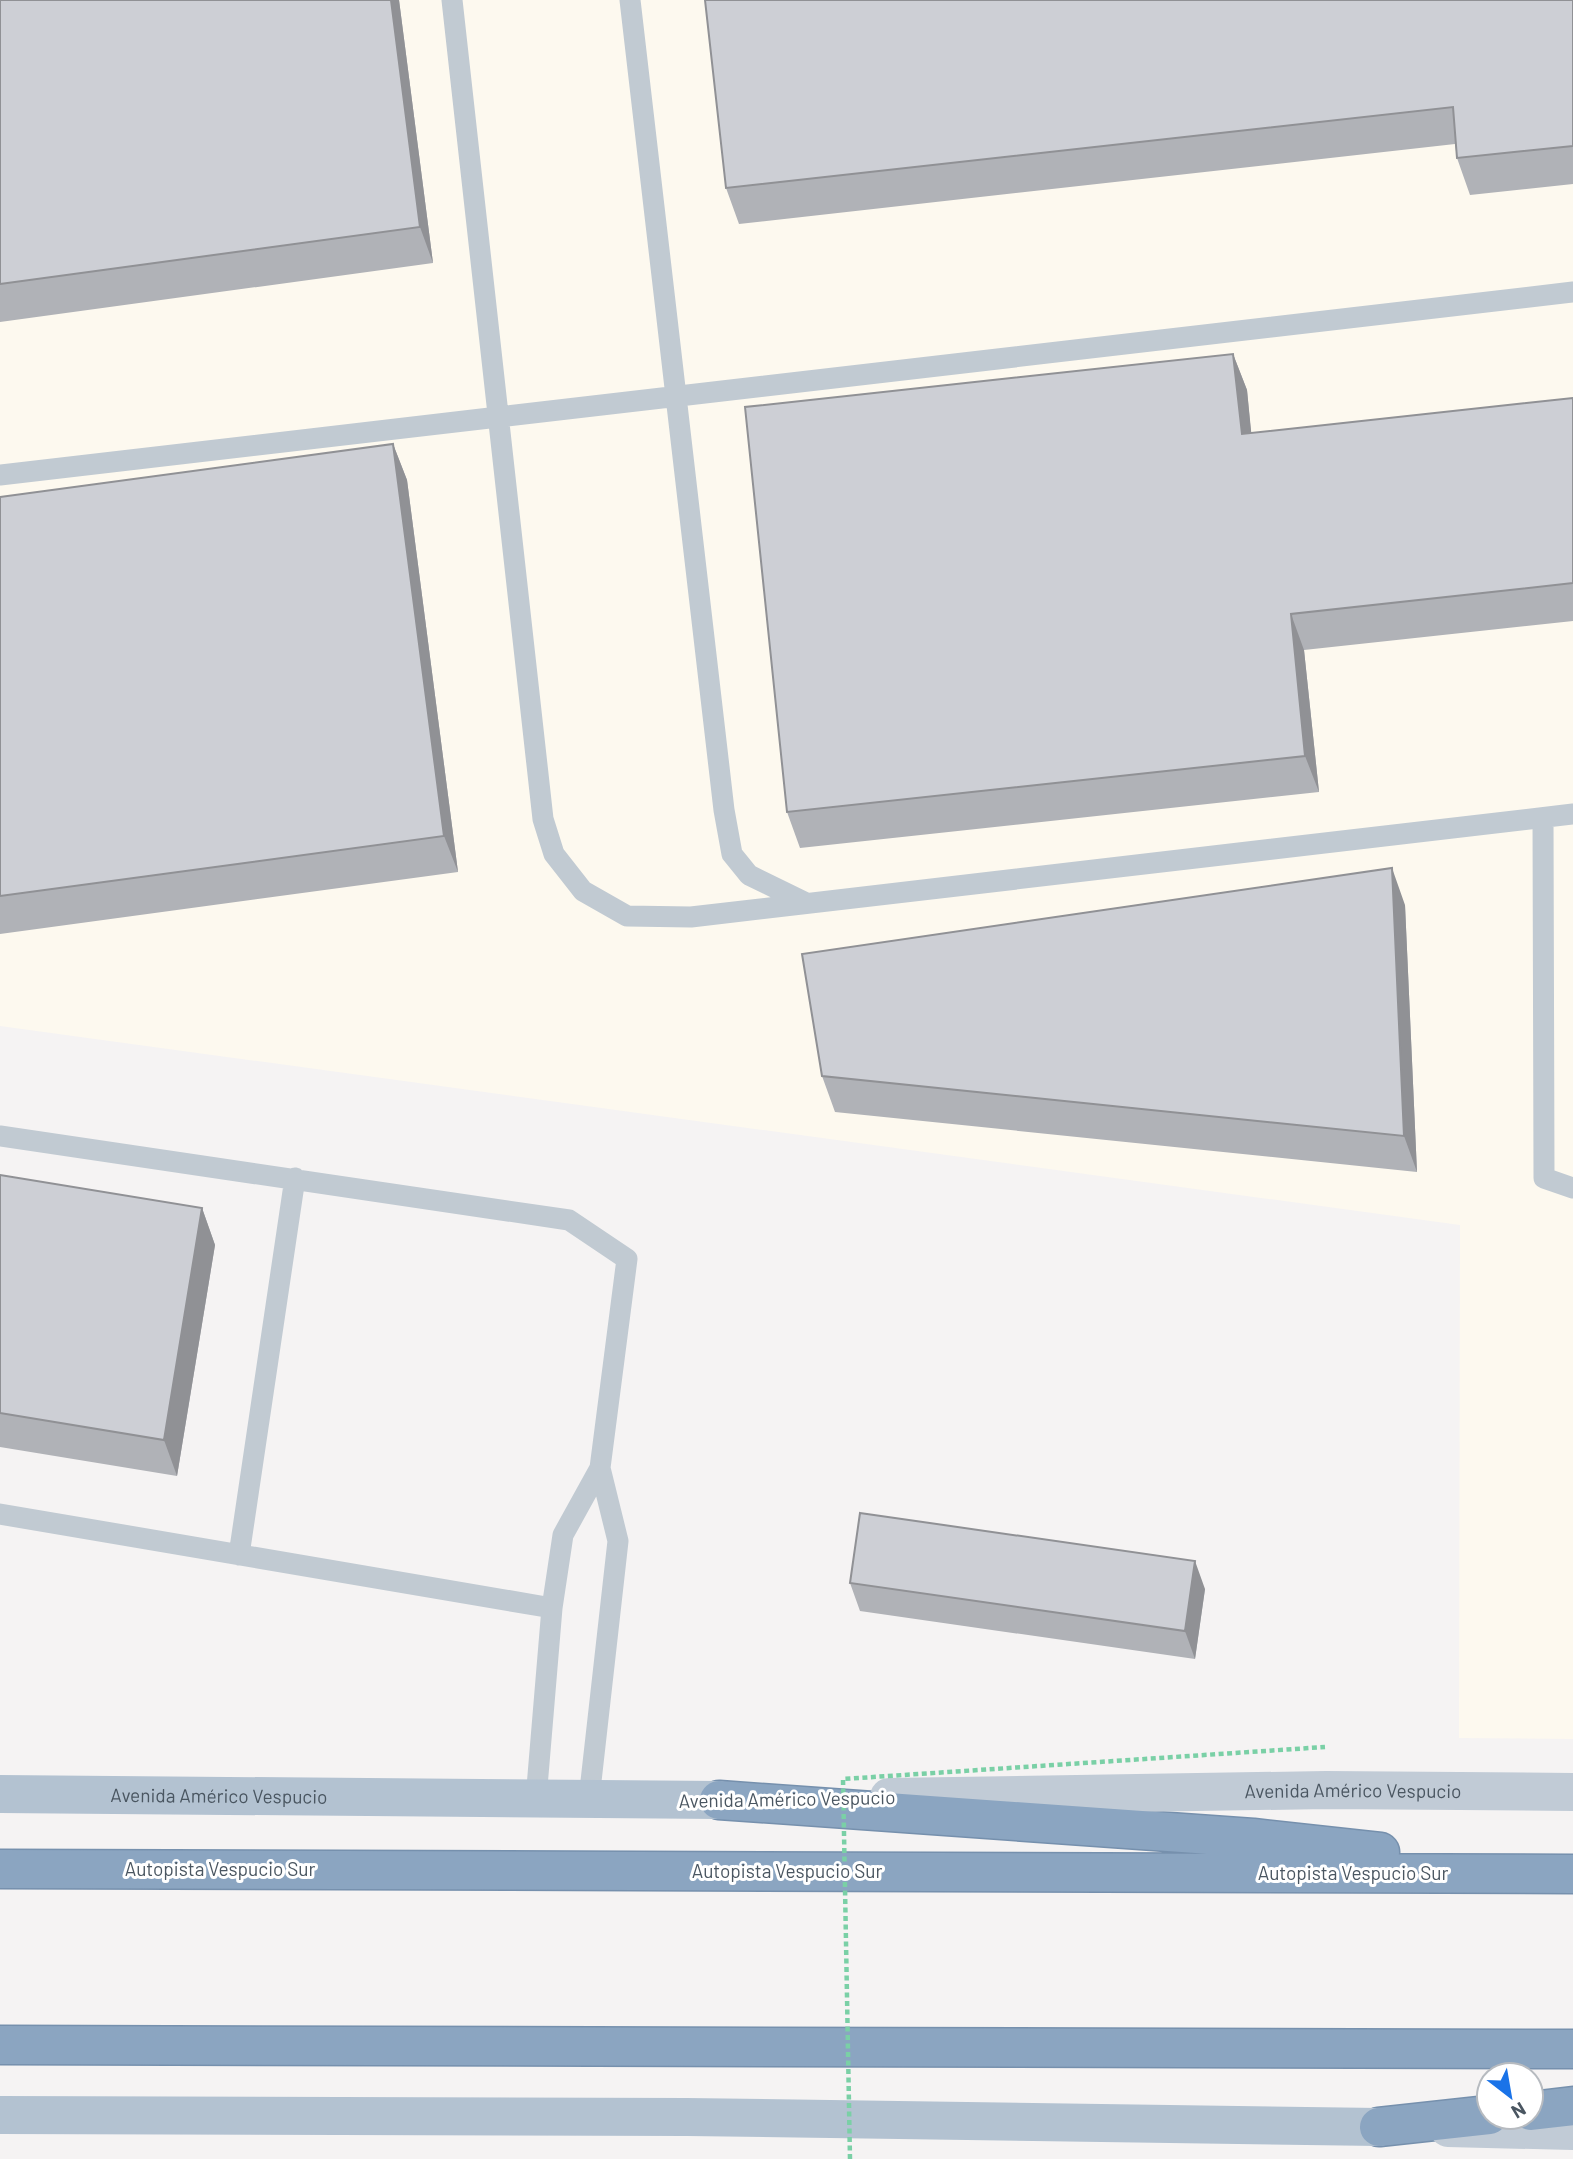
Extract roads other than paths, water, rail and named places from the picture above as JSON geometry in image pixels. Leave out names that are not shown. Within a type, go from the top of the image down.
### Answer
[{"type":"highway","points":[[719,1800],[1253,1838],[1570,1874]]},
{"type":"highway","name":"Autopista Vespucio Sur","points":[[0,1869],[1570,1874]]},
{"type":"highway","points":[[0,2045],[1573,2049]]},
{"type":"highway","points":[[1545,2109],[1573,2106]]},
{"type":"highway","points":[[1380,2127],[1475,2117]]},
{"type":"main road","name":"Avenida Américo Vespucio","points":[[0,1794],[719,1800],[1326,1790],[1573,1792]]},
{"type":"main road","points":[[0,2115],[687,2117],[1573,2131]]},
{"type":"lane","points":[[452,0],[543,819],[554,855],[583,891],[627,916],[691,917],[1573,814]]},
{"type":"lane","points":[[630,0],[732,854],[749,876],[808,904]]},
{"type":"lane","points":[[0,475],[1573,292]]},
{"type":"lane","points":[[1543,818],[1544,1178],[1573,1188]]},
{"type":"lane","points":[[0,1136],[569,1220],[627,1259],[600,1468],[618,1541],[589,1799]]},
{"type":"lane","points":[[239,1555],[295,1178]]},
{"type":"lane","points":[[536,1799],[552,1608],[563,1535],[600,1468]]},
{"type":"lane","points":[[0,1514],[552,1608]]}]
